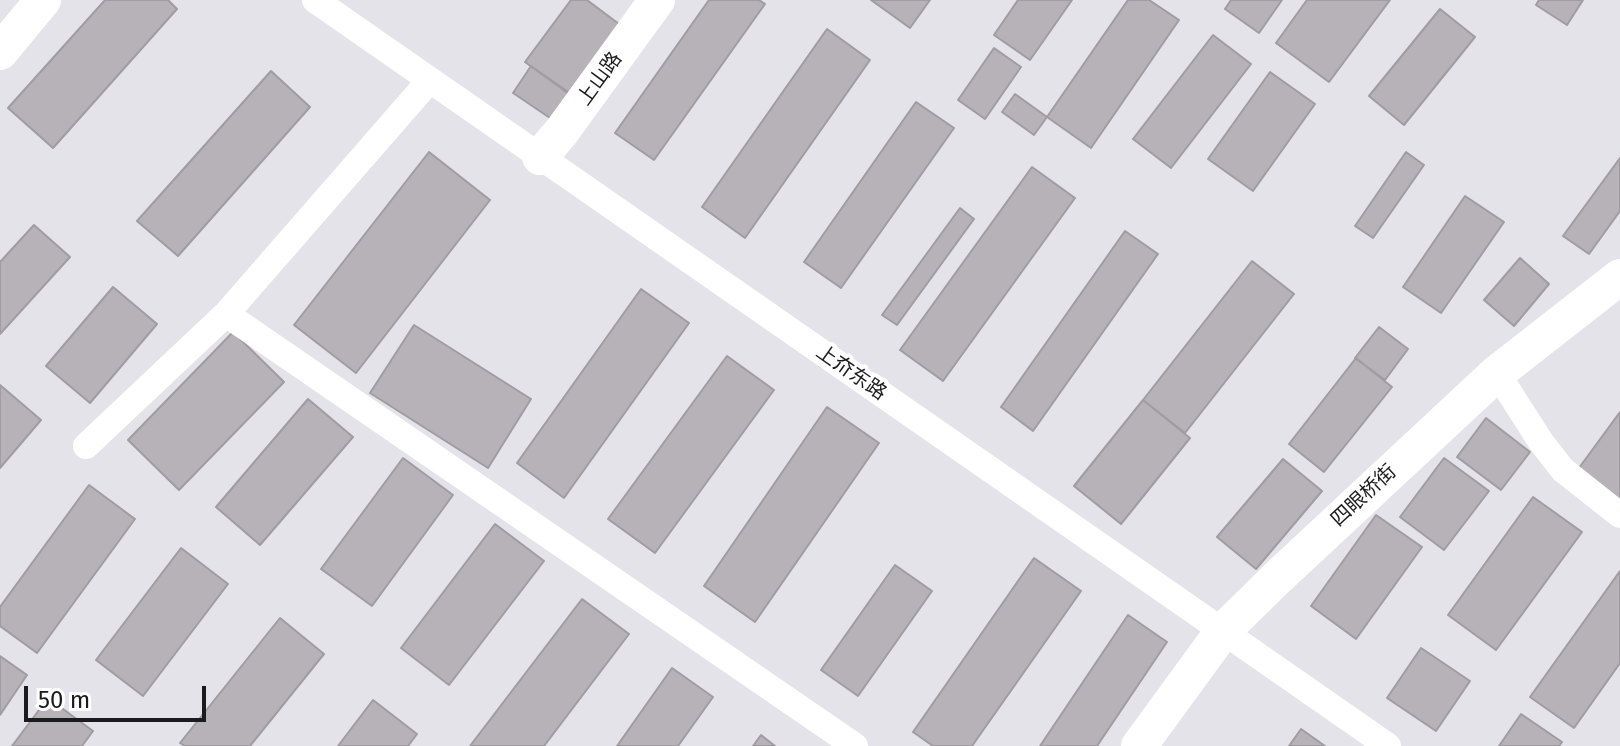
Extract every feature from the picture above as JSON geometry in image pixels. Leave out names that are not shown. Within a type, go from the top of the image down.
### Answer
[{"type":"street","points":[[0,52],[43,0]]},
{"type":"street","name":"上夼东路","points":[[315,0],[1388,746]]},
{"type":"street","name":"上山路","points":[[540,157],[657,0]]},
{"type":"street","points":[[86,446],[226,314],[430,80]]},
{"type":"street","name":"四眼桥街","points":[[1139,746],[1223,631],[1497,373],[1620,277]]},
{"type":"street","points":[[226,314],[855,746]]},
{"type":"street","points":[[1497,373],[1541,442],[1563,470],[1620,515]]},
{"type":"building","points":[[105,0],[168,0],[177,9],[53,148],[8,108]]},
{"type":"building","points":[[571,0],[587,0],[623,27],[572,96],[525,62]]},
{"type":"building","points":[[709,0],[759,0],[765,4],[654,160],[615,133]]},
{"type":"building","points":[[871,0],[930,0],[910,28]]},
{"type":"building","points":[[1018,0],[1072,0],[1030,60],[994,35]]},
{"type":"building","points":[[1128,0],[1149,0],[1179,20],[1091,148],[1047,117]]},
{"type":"building","points":[[1231,0],[1282,0],[1259,33],[1225,9]]},
{"type":"building","points":[[1307,0],[1390,0],[1329,82],[1276,43]]},
{"type":"building","points":[[1539,0],[1583,0],[1567,25],[1536,5]]},
{"type":"building","points":[[1440,9],[1475,37],[1404,125],[1369,96]]},
{"type":"building","points":[[827,29],[870,60],[745,238],[702,207]]},
{"type":"building","points":[[1213,35],[1251,64],[1171,168],[1133,139]]},
{"type":"building","points":[[994,48],[1021,67],[985,119],[958,100]]},
{"type":"building","points":[[531,66],[571,94],[553,120],[513,93]]},
{"type":"building","points":[[271,71],[310,107],[178,256],[137,221]]},
{"type":"building","points":[[1270,72],[1315,104],[1253,191],[1208,159]]},
{"type":"building","points":[[1015,94],[1047,117],[1034,135],[1002,112]]},
{"type":"building","points":[[916,102],[954,128],[841,288],[804,262]]},
{"type":"building","points":[[429,152],[490,200],[356,373],[294,325]]},
{"type":"building","points":[[1406,152],[1424,165],[1373,238],[1355,226]]},
{"type":"building","points":[[1620,158],[1620,211],[1589,254],[1563,236]]},
{"type":"building","points":[[1032,167],[1075,198],[943,381],[900,350]]},
{"type":"building","points":[[1465,196],[1504,222],[1441,313],[1403,287]]},
{"type":"building","points":[[960,208],[974,219],[897,325],[882,315]]},
{"type":"building","points":[[34,225],[70,257],[0,334],[0,262]]},
{"type":"building","points":[[1125,231],[1158,254],[1033,431],[1001,407]]},
{"type":"building","points":[[1520,258],[1549,284],[1514,326],[1484,300]]},
{"type":"building","points":[[1252,261],[1294,294],[1185,433],[1143,400]]},
{"type":"building","points":[[113,287],[157,324],[90,403],[46,366]]},
{"type":"building","points":[[641,289],[689,323],[564,498],[517,463]]},
{"type":"building","points":[[414,325],[531,399],[488,468],[370,393]]},
{"type":"building","points":[[1379,327],[1408,349],[1385,380],[1355,358]]},
{"type":"building","points":[[233,332],[284,382],[179,490],[128,440]]},
{"type":"building","points":[[727,356],[774,390],[655,553],[608,519]]},
{"type":"building","points":[[1356,358],[1392,387],[1324,472],[1289,444]]},
{"type":"building","points":[[0,385],[41,420],[0,468]]},
{"type":"building","points":[[308,399],[353,437],[260,545],[216,507]]},
{"type":"building","points":[[1143,400],[1190,438],[1121,524],[1074,486]]},
{"type":"building","points":[[827,407],[879,443],[755,622],[704,586]]},
{"type":"building","points":[[1620,412],[1620,504],[1576,472]]},
{"type":"building","points":[[1486,418],[1530,452],[1501,490],[1457,457]]},
{"type":"building","points":[[403,458],[453,495],[372,606],[321,569]]},
{"type":"building","points":[[1444,458],[1489,491],[1444,550],[1400,517]]},
{"type":"building","points":[[1283,459],[1322,491],[1256,569],[1217,537]]},
{"type":"building","points":[[89,485],[135,519],[37,653],[0,626],[0,607]]},
{"type":"building","points":[[1533,497],[1582,532],[1496,650],[1448,615]]},
{"type":"building","points":[[1376,515],[1422,547],[1356,639],[1311,606]]},
{"type":"building","points":[[495,524],[544,561],[449,685],[401,648]]},
{"type":"building","points":[[181,548],[228,584],[143,696],[96,660]]},
{"type":"building","points":[[1034,558],[1081,591],[972,746],[933,746],[913,732]]},
{"type":"building","points":[[895,565],[932,591],[858,696],[821,670]]},
{"type":"building","points":[[1620,571],[1620,663],[1574,728],[1530,697]]},
{"type":"building","points":[[582,599],[629,634],[544,746],[470,746]]},
{"type":"building","points":[[1128,615],[1167,642],[1097,746],[1040,746]]},
{"type":"building","points":[[280,618],[324,654],[250,746],[185,746],[180,743]]},
{"type":"building","points":[[1421,648],[1470,681],[1436,731],[1387,698]]},
{"type":"building","points":[[0,656],[27,675],[0,715]]},
{"type":"building","points":[[672,668],[713,697],[678,746],[617,746]]},
{"type":"building","points":[[48,698],[93,731],[82,746],[12,746]]},
{"type":"building","points":[[373,700],[417,734],[408,746],[338,746]]},
{"type":"building","points":[[1521,714],[1562,742],[1559,746],[1499,746]]},
{"type":"building","points":[[1301,729],[1325,746],[1289,746]]},
{"type":"building","points":[[761,735],[775,746],[753,746]]}]
